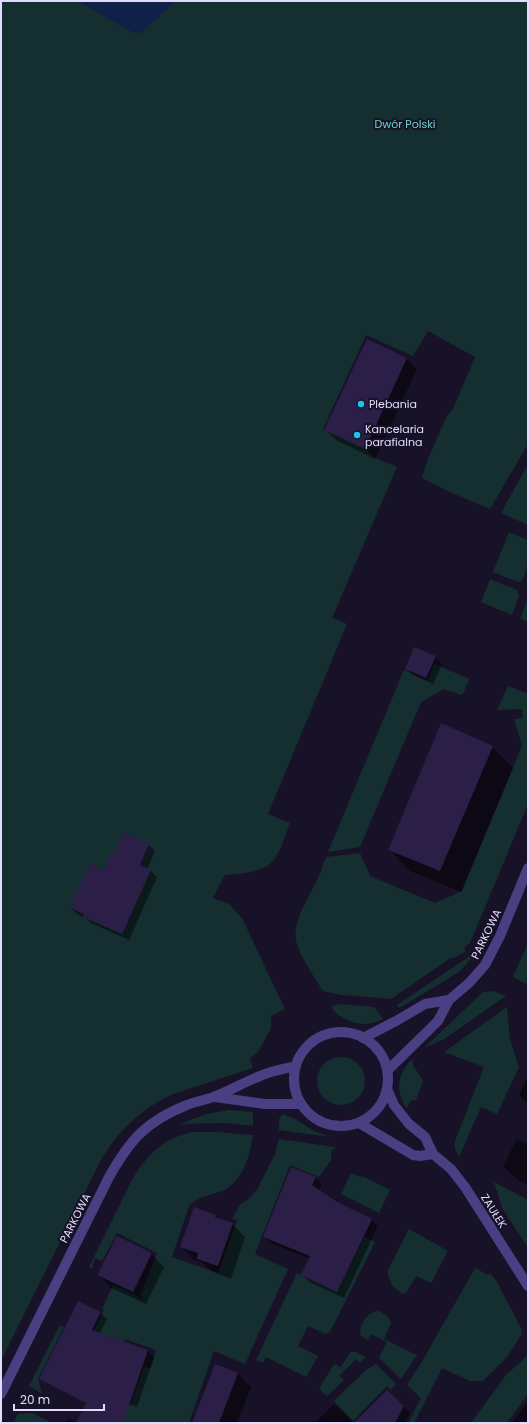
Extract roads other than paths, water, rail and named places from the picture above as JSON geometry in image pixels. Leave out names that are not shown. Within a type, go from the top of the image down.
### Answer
[{"type":"street","name":"PARKOWA","points":[[388,1071],[438,1021],[449,1000],[472,980],[485,965],[500,936],[528,868]]},
{"type":"street","points":[[363,1038],[425,1004],[449,1000]]},
{"type":"street","points":[[349,1033],[363,1038],[379,1052],[388,1071],[387,1089],[378,1109],[366,1120],[344,1126],[330,1126],[310,1116],[301,1104],[294,1086],[296,1066],[300,1056],[315,1040],[325,1035],[349,1033]]},
{"type":"street","name":"PARKOWA","points":[[1,1394],[109,1178],[127,1147],[146,1128],[163,1116],[189,1104],[215,1097],[262,1075],[296,1066]]},
{"type":"street","name":"ZAUŁEK","points":[[387,1089],[394,1105],[409,1124],[427,1140],[433,1154],[446,1164],[465,1187],[528,1286]]},
{"type":"street","name":"PARKOWA","points":[[215,1097],[265,1104],[301,1104]]},
{"type":"street","points":[[358,1123],[413,1155],[420,1156],[433,1154]]},
{"type":"water","points":[[77,1],[176,1],[141,33],[132,32]]},
{"type":"place","name":"Plebania","points":[[361,404]]},
{"type":"place","name":"Kancelaria parafialna","points":[[357,435]]},
{"type":"park label","name":"Dwór Polski","points":[[405,124]]}]
